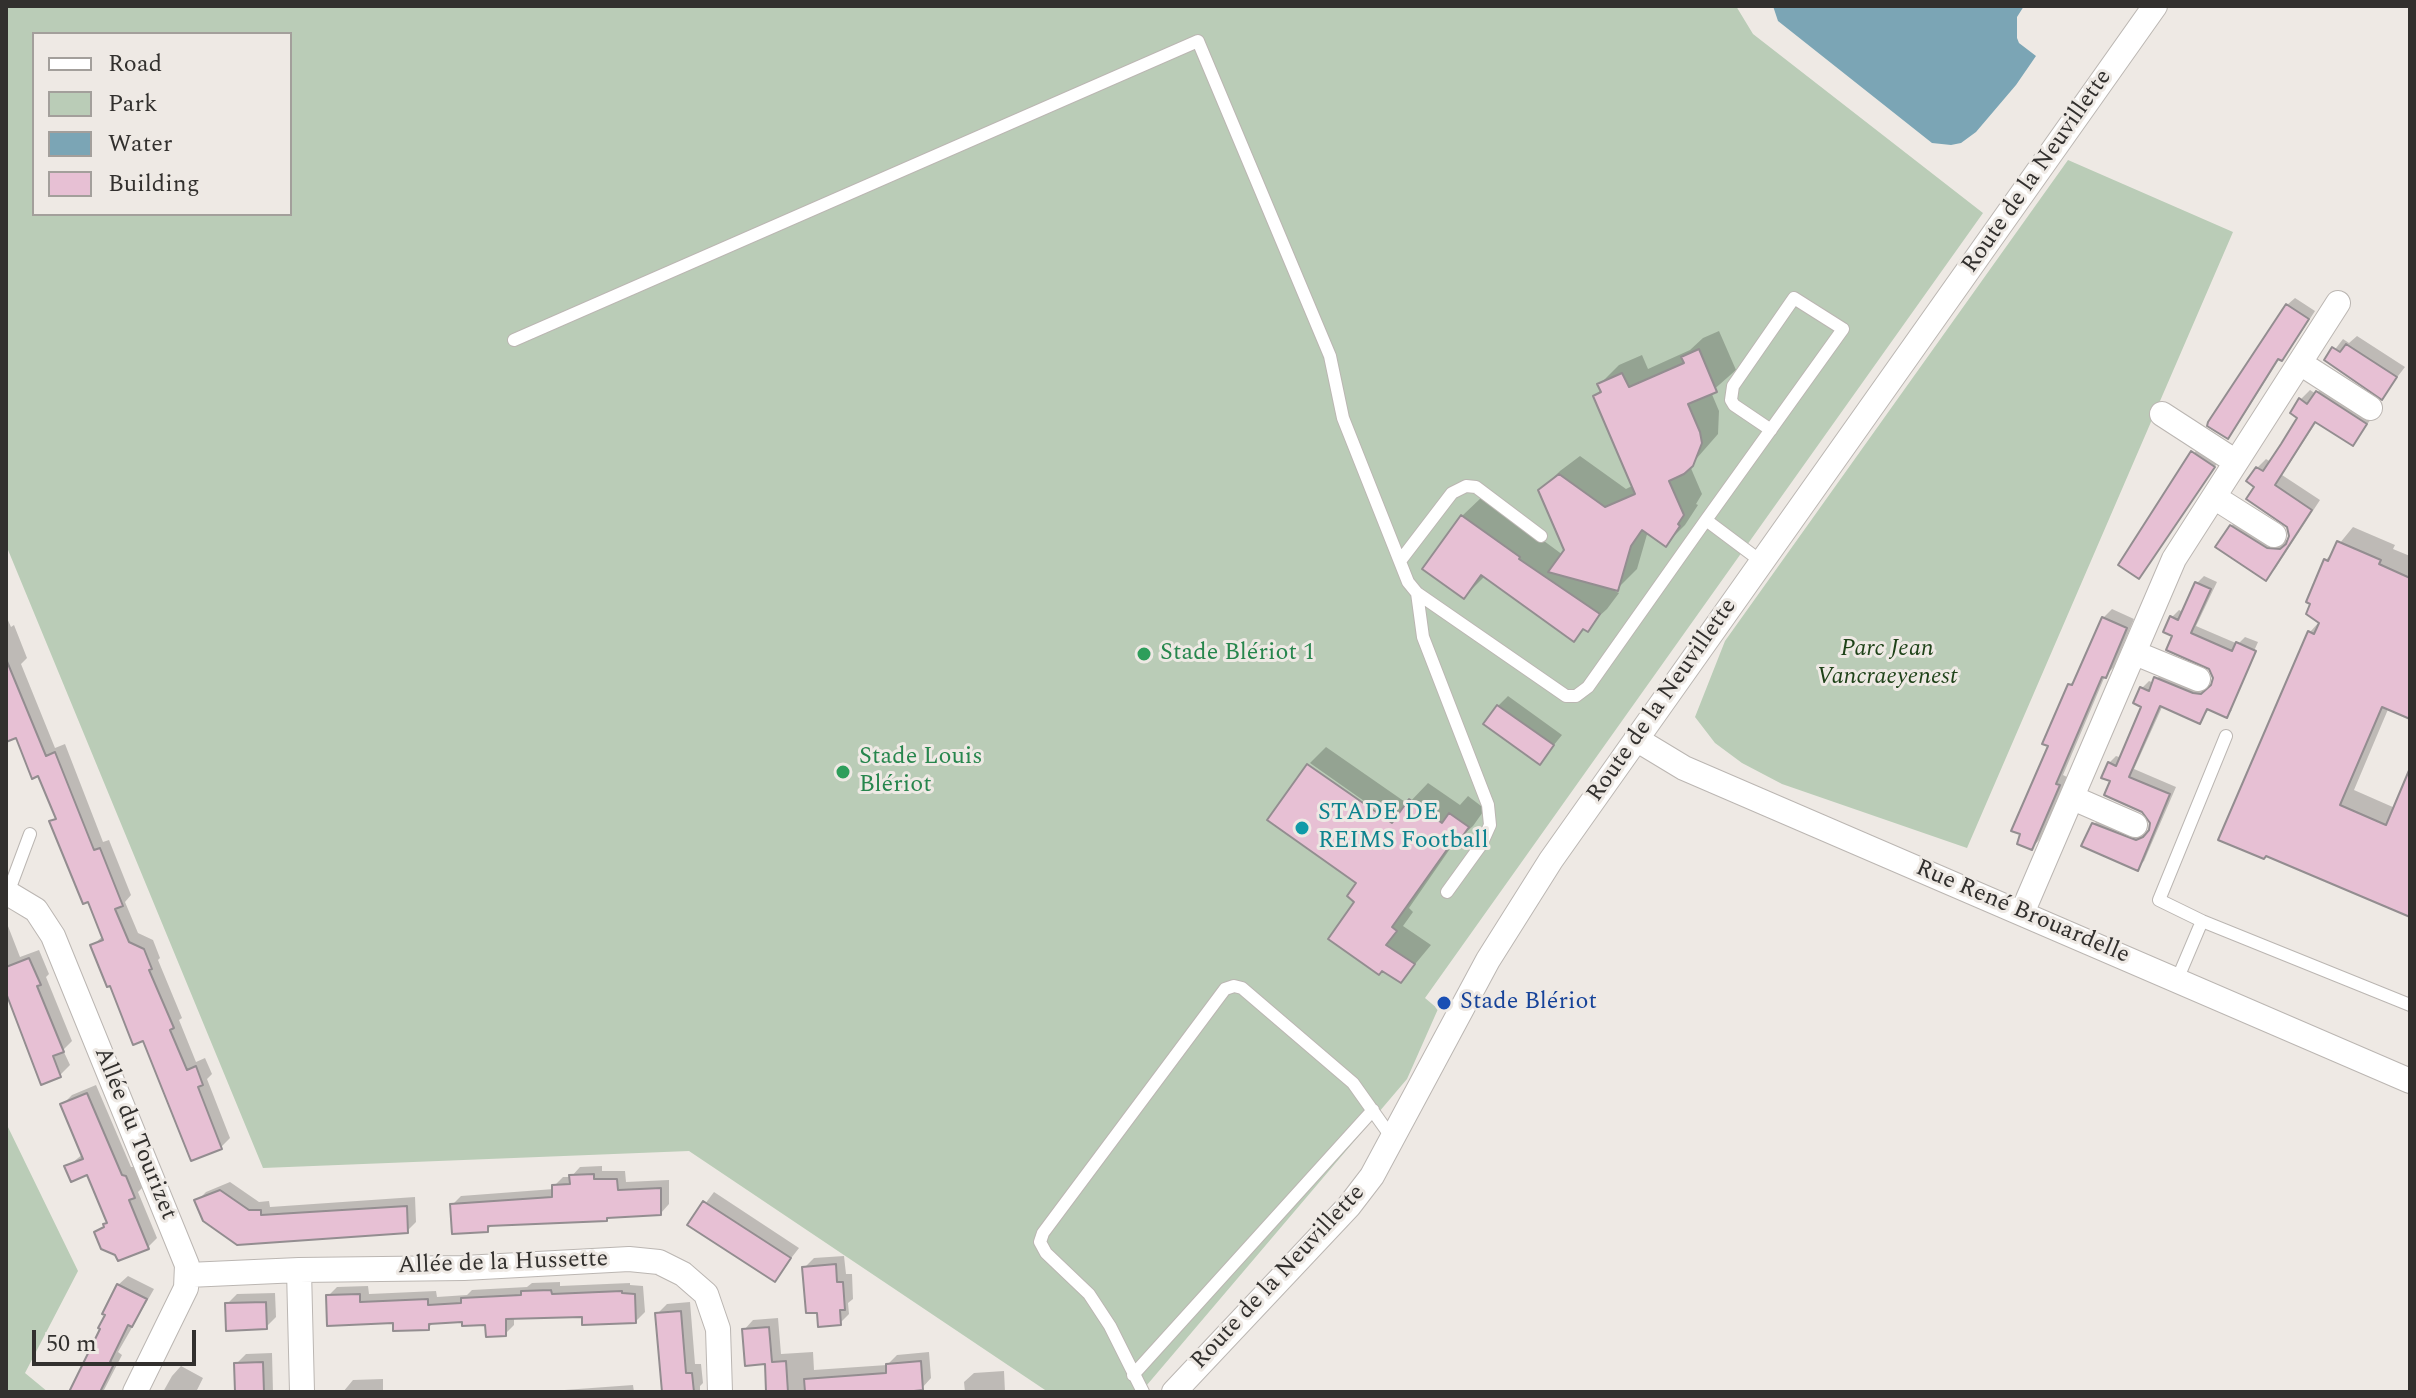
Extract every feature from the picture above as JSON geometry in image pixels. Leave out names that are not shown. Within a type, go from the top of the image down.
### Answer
[{"type":"street","name":"Route de la Neuvillette","points":[[1174,1392],[1349,1206],[1372,1176],[1488,960],[1551,860],[2155,6]]},
{"type":"street","points":[[2022,913],[2174,559],[2338,303]]},
{"type":"street","points":[[2300,363],[2370,408]]},
{"type":"street","points":[[2162,414],[2236,462]]},
{"type":"street","points":[[2214,497],[2274,535]]},
{"type":"street","points":[[2135,653],[2198,679]]},
{"type":"street","name":"Rue René Brouardelle","points":[[1636,739],[1684,768],[2410,1081]]},
{"type":"street","points":[[2073,798],[2135,825]]},
{"type":"street","name":"Allée du Tourizet","points":[[7,892],[36,910],[53,936],[182,1253],[188,1275]]},
{"type":"street","name":"Allée de la Hussette","points":[[188,1275],[464,1268],[629,1259],[659,1262],[693,1281],[710,1301],[718,1329],[720,1392]]},
{"type":"street","points":[[299,1270],[302,1392]]},
{"type":"street","points":[[135,1392],[180,1301],[188,1275]]},
{"type":"lane","points":[[514,340],[1198,41],[1330,356],[1343,418],[1408,582],[1417,593],[1566,696],[1576,696],[1588,687],[1843,329],[1794,298],[1733,386],[1731,400],[1734,405],[1771,430]]},
{"type":"lane","points":[[1400,561],[1452,493],[1466,486],[1476,487],[1541,536]]},
{"type":"lane","points":[[1706,520],[1762,562]]},
{"type":"lane","points":[[1417,593],[1423,637],[1488,805],[1490,825],[1481,845],[1447,892]]},
{"type":"lane","points":[[2226,736],[2159,900],[2202,921],[2410,1005]]},
{"type":"lane","points":[[7,892],[30,834]]},
{"type":"lane","points":[[2177,980],[2202,921]]},
{"type":"lane","points":[[1143,1392],[1110,1326],[1089,1294],[1046,1253],[1040,1242],[1050,1223],[1225,989],[1234,986],[1242,988],[1353,1083],[1392,1138]]},
{"type":"lane","points":[[1133,1375],[1373,1110]]},
{"type":"green space","name":"Stade Louis Blériot","points":[[6,6],[1736,6],[1753,34],[1983,213],[1425,998],[1438,1009],[1407,1079],[1141,1392],[1048,1392],[689,1151],[263,1168],[6,545]]},
{"type":"green space","name":"Parc Jean Vancraeyenest","points":[[2068,160],[2233,232],[1967,848],[1782,784],[1742,763],[1715,743],[1695,717],[1725,641]]},
{"type":"green space","points":[[6,1123],[78,1271],[25,1373],[48,1392],[6,1392]]},
{"type":"water","points":[[1773,6],[2024,6],[2017,17],[2017,38],[2036,56],[1976,132],[1961,143],[1932,143],[1778,21]]},
{"type":"building","points":[[2286,304],[2309,319],[2282,361],[2278,359],[2228,439],[2207,426],[2208,422]]},
{"type":"building","points":[[2346,344],[2397,377],[2382,400],[2324,360],[2332,347],[2340,352]]},
{"type":"building","points":[[1699,349],[1717,392],[1688,404],[1702,443],[1693,466],[1669,481],[1684,515],[1666,547],[1642,530],[1631,546],[1618,591],[1548,572],[1564,550],[1538,490],[1559,474],[1605,507],[1635,494],[1593,396],[1601,392],[1597,384],[1622,373],[1629,387],[1684,363],[1681,357]]},
{"type":"building","points":[[2316,391],[2367,424],[2353,446],[2315,422],[2275,485],[2312,510],[2266,581],[2215,547],[2230,525],[2267,548],[2280,549],[2286,544],[2289,536],[2287,527],[2246,499],[2254,487],[2246,481],[2256,467],[2263,471],[2281,444],[2297,418],[2290,413],[2299,398],[2307,404]]},
{"type":"building","points":[[2191,451],[2215,467],[2139,579],[2118,565]]},
{"type":"building","points":[[1461,515],[1600,614],[1588,632],[1583,629],[1574,642],[1481,575],[1464,599],[1422,569]]},
{"type":"building","points":[[2337,541],[2381,560],[2379,564],[2410,578],[2410,719],[2382,707],[2340,805],[2386,825],[2410,768],[2410,917],[2266,856],[2264,859],[2218,840],[2308,631],[2314,634],[2319,623],[2306,614],[2310,604],[2306,602],[2324,559],[2328,561]]},
{"type":"building","points":[[2195,582],[2211,589],[2191,633],[2232,651],[2236,642],[2256,651],[2227,718],[2207,709],[2200,724],[2160,706],[2129,777],[2170,794],[2138,871],[2081,846],[2092,823],[2136,840],[2149,830],[2150,823],[2142,812],[2104,795],[2110,781],[2101,778],[2108,762],[2116,766],[2141,707],[2133,703],[2140,687],[2149,691],[2154,677],[2193,693],[2201,694],[2211,685],[2213,678],[2209,669],[2166,650],[2172,636],[2163,632],[2170,616],[2178,620]]},
{"type":"building","points":[[2102,617],[2127,628],[2106,678],[2102,677],[2056,784],[2060,785],[2032,850],[2017,844],[2020,834],[2011,831],[2048,746],[2042,744]]},
{"type":"building","points":[[6,659],[46,756],[55,752],[94,850],[100,848],[123,906],[115,909],[129,942],[144,949],[152,969],[149,970],[174,1028],[170,1030],[187,1070],[196,1066],[203,1085],[198,1087],[222,1149],[191,1161],[143,1041],[133,1045],[110,986],[107,987],[90,945],[103,940],[88,902],[83,904],[49,821],[56,819],[38,776],[32,779],[16,738],[6,742]]},
{"type":"building","points":[[1497,705],[1554,745],[1540,765],[1483,724]]},
{"type":"building","points":[[1307,764],[1392,823],[1409,799],[1442,823],[1449,813],[1469,827],[1455,847],[1451,844],[1392,927],[1397,931],[1386,945],[1415,964],[1401,983],[1382,971],[1379,975],[1328,939],[1354,902],[1347,896],[1356,883],[1267,820]]},
{"type":"building","points":[[29,958],[64,1052],[53,1056],[61,1077],[41,1085],[6,993],[6,967]]},
{"type":"building","points":[[87,1093],[135,1198],[129,1200],[149,1249],[118,1261],[115,1255],[101,1249],[94,1232],[107,1223],[87,1175],[71,1182],[64,1166],[83,1159],[60,1104]]},
{"type":"building","points":[[594,1174],[594,1179],[617,1179],[618,1190],[661,1188],[661,1215],[607,1218],[607,1221],[488,1226],[488,1232],[452,1234],[450,1204],[552,1197],[552,1185],[570,1184],[569,1175]]},
{"type":"building","points":[[220,1190],[249,1210],[261,1210],[261,1215],[407,1206],[408,1233],[237,1245],[203,1221],[194,1200]]},
{"type":"building","points":[[703,1201],[791,1258],[775,1282],[687,1225]]},
{"type":"building","points":[[836,1264],[837,1282],[843,1282],[845,1310],[840,1310],[841,1325],[818,1327],[817,1313],[806,1313],[802,1267]]},
{"type":"building","points":[[117,1284],[147,1299],[132,1327],[128,1325],[100,1392],[69,1392],[100,1329],[105,1315],[102,1314]]},
{"type":"building","points":[[551,1290],[552,1294],[622,1291],[635,1294],[636,1323],[582,1325],[582,1317],[506,1319],[506,1336],[486,1337],[485,1325],[462,1326],[462,1322],[429,1324],[429,1330],[393,1331],[393,1323],[327,1326],[326,1295],[360,1294],[360,1302],[428,1299],[428,1305],[461,1303],[461,1298]]},
{"type":"building","points":[[266,1302],[267,1329],[226,1331],[225,1303]]},
{"type":"building","points":[[681,1311],[686,1373],[692,1373],[694,1392],[662,1392],[655,1313]]},
{"type":"building","points":[[769,1327],[772,1362],[786,1361],[788,1392],[766,1392],[765,1364],[745,1366],[742,1329]]},
{"type":"building","points":[[921,1361],[923,1390],[805,1392],[804,1379],[886,1373],[886,1364]]},
{"type":"building","points":[[263,1362],[264,1392],[235,1392],[234,1363]]},
{"type":"place","name":"Stade Blériot 1","points":[[1144,654]]},
{"type":"place","name":"Stade Louis Blériot","points":[[843,772]]},
{"type":"place","name":"STADE DE REIMS Football","points":[[1302,828]]},
{"type":"place","name":"Stade Blériot","points":[[1444,1003]]}]
